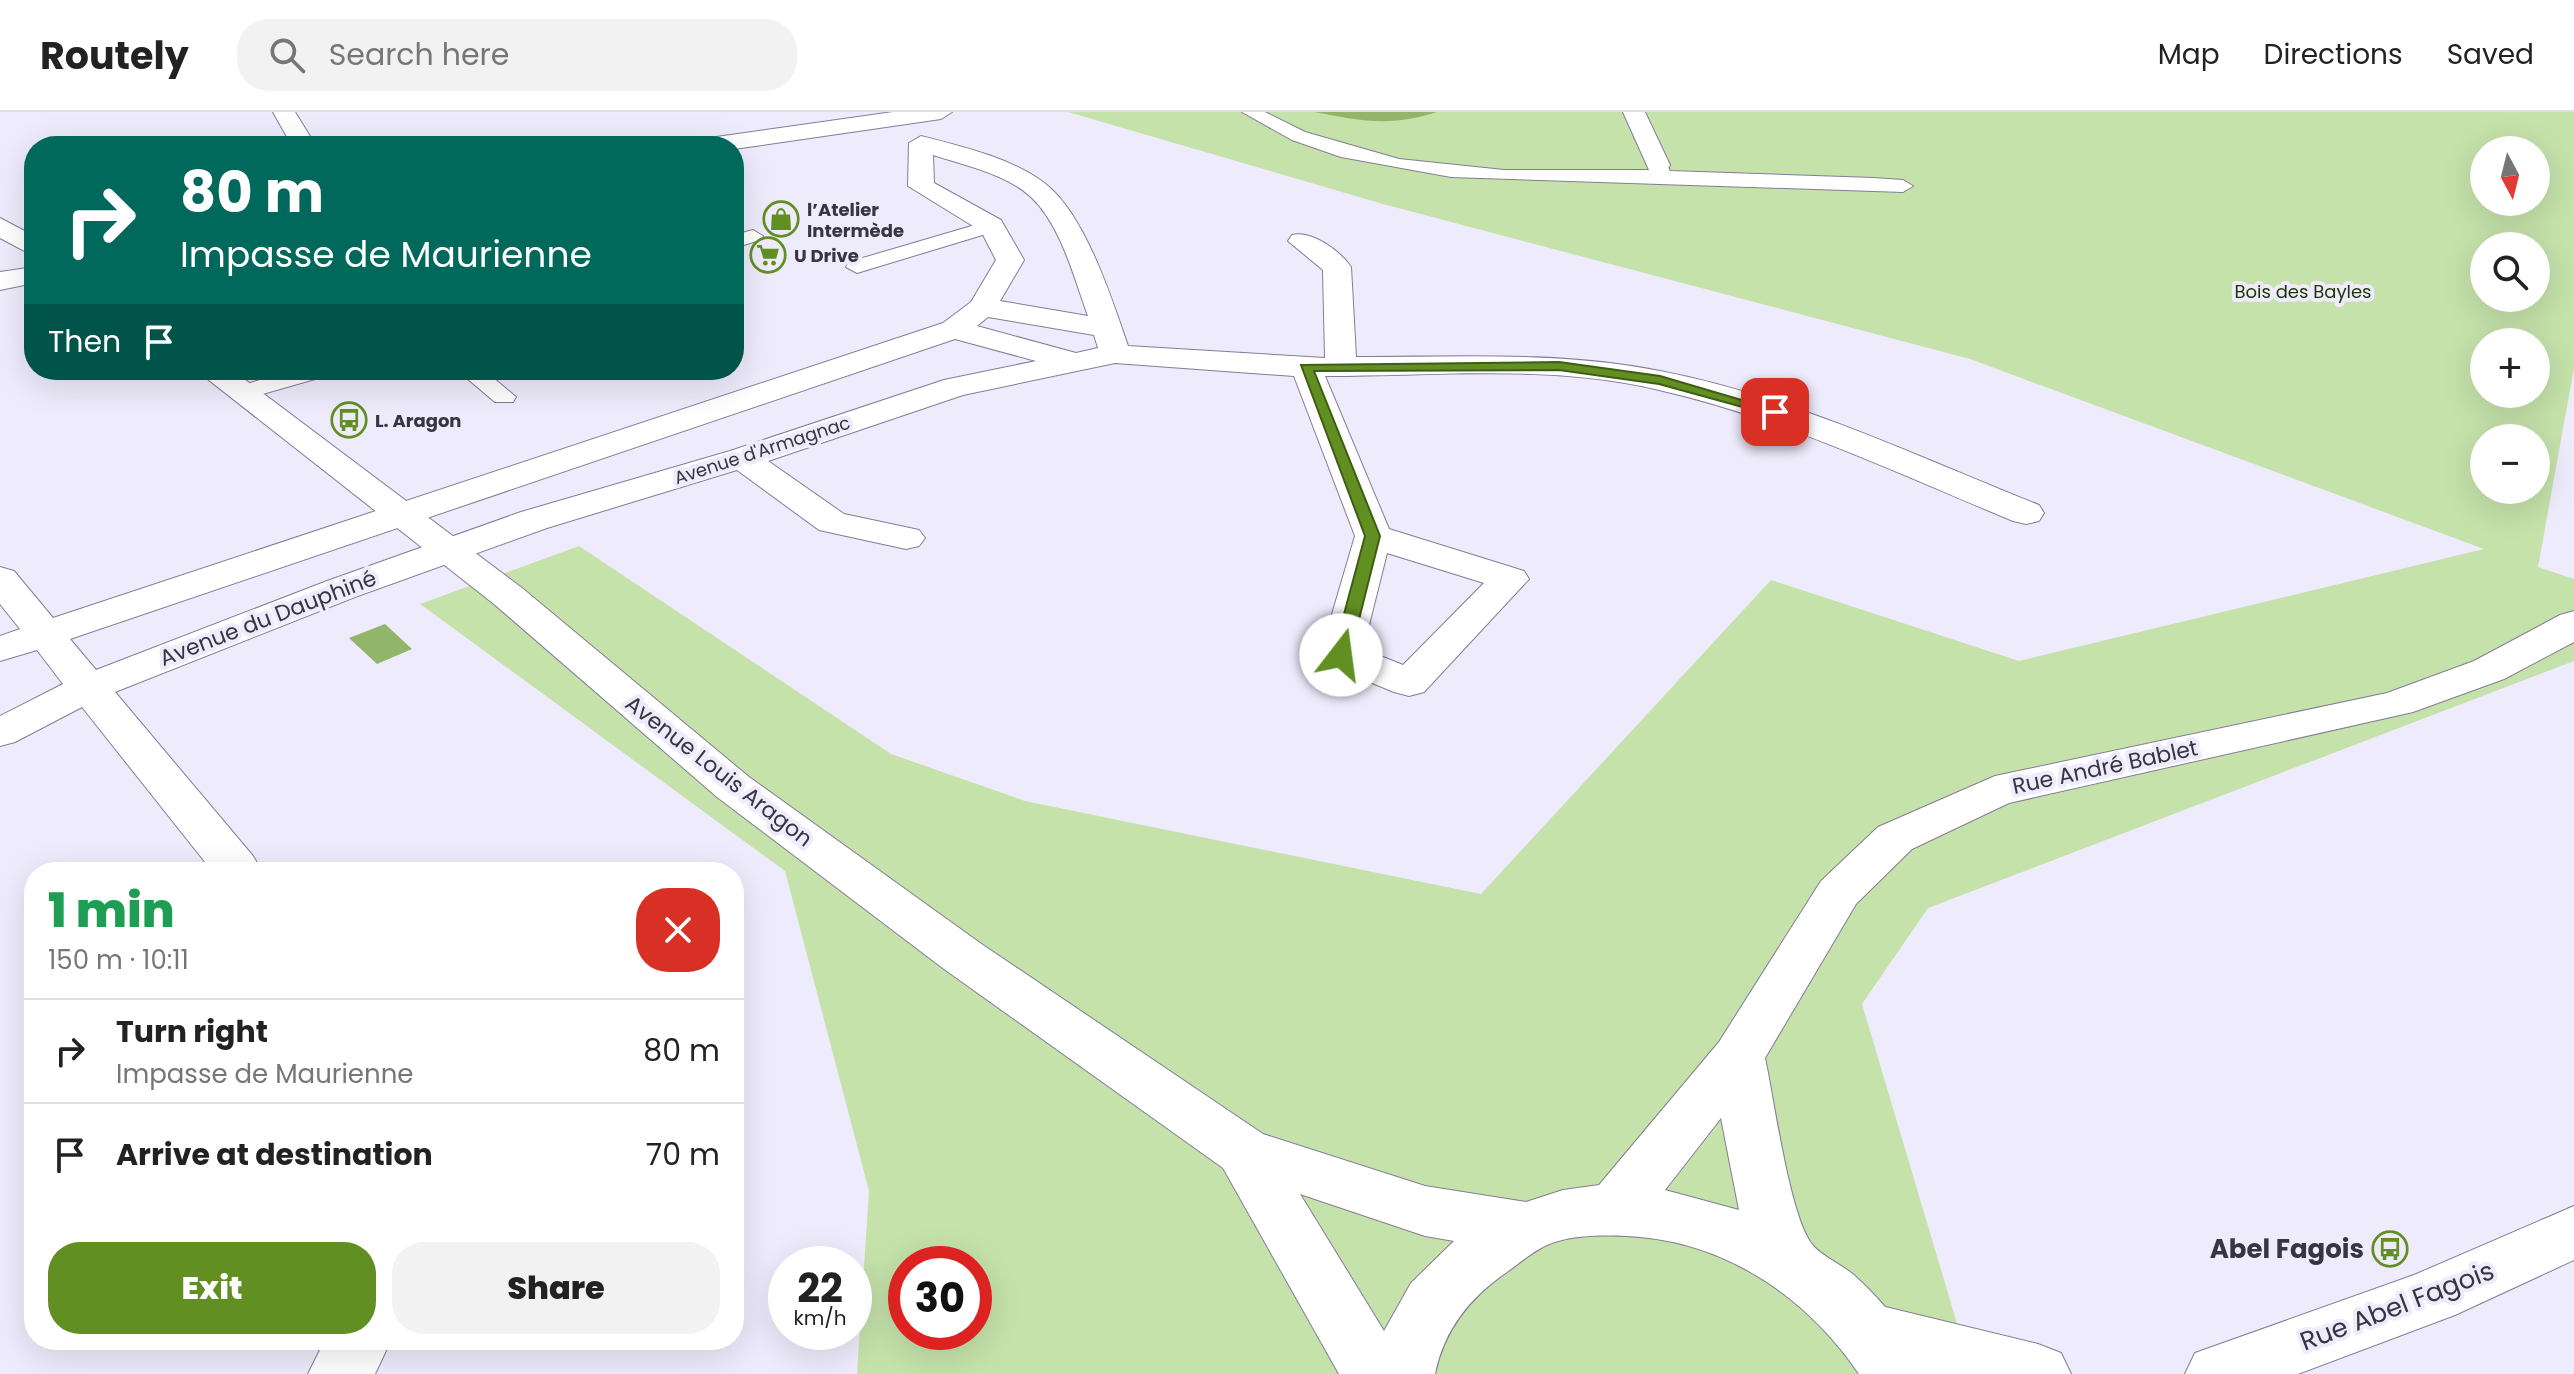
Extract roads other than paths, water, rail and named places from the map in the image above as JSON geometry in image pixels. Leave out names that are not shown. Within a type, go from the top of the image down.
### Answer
[{"type":"street","points":[[284,112],[298,136]]},
{"type":"street","points":[[744,143],[914,130],[941,112]]},
{"type":"street","points":[[1634,112],[1660,171]]},
{"type":"street","points":[[0,649],[954,329],[982,307],[1010,260],[992,226],[921,186],[914,130]]},
{"type":"street","points":[[914,130],[1040,191],[1058,216],[1111,341]]},
{"type":"street","points":[[0,226],[24,242]]},
{"type":"street","points":[[1302,241],[1337,267],[1324,367],[1373,536],[1341,655],[1409,683],[1510,579],[1373,536]]},
{"type":"street","points":[[0,281],[24,277]]},
{"type":"street","points":[[982,307],[1111,341],[1324,367],[1559,366],[1660,380],[1775,412],[2026,513]]},
{"type":"street","name":"Avenue d'Armagnac","points":[[954,329],[1077,362]]},
{"type":"street","name":"Avenue d'Armagnac","points":[[449,550],[534,520],[742,458],[955,387],[1077,362],[1111,341]]},
{"type":"street","name":"Avenue Louis Aragon","points":[[225,380],[449,550],[733,787],[962,956],[1243,1151],[1425,1211],[1526,1227]]},
{"type":"street","points":[[742,458],[832,522],[906,538]]},
{"type":"street","name":"Avenue du Dauphiné","points":[[0,733],[87,688],[449,550]]},
{"type":"street","points":[[0,579],[231,862]]},
{"type":"street","name":"Rue André Bablet","points":[[1614,1210],[1738,1057],[1838,893],[1895,838],[1995,791],[2398,703],[2489,670],[2565,631],[2574,623]]},
{"type":"street","points":[[1738,1057],[1764,1196],[1786,1260]]},
{"type":"street","name":"Avenue Louis Aragon","points":[[1243,1151],[1374,1374]]},
{"type":"street","points":[[1402,1374],[1421,1319],[1460,1268],[1526,1227],[1561,1216],[1614,1210],[1671,1216],[1729,1231],[1786,1260],[1830,1292],[1882,1353],[2038,1374]]},
{"type":"street","name":"Rue Abel Fagois","points":[[2218,1374],[2433,1296],[2574,1232]]},
{"type":"street","points":[[341,1374],[354,1350]]},
{"type":"lane","points":[[1251,112],[1303,139],[1405,165],[1530,177],[1660,171],[1723,183],[1857,181],[1903,186]]},
{"type":"lane","points":[[857,267],[992,226]]},
{"type":"lane","points":[[242,393],[286,380]]},
{"type":"lane","points":[[482,380],[504,397]]},
{"type":"place","name":"l’Atelier Intermède","points":[[781,219]]},
{"type":"place","name":"U Drive","points":[[768,255]]},
{"type":"place","name":"L. Aragon","points":[[349,420]]},
{"type":"place","name":"Abel Fagois","points":[[2390,1249]]},
{"type":"park label","name":"Bois des Bayles","points":[[2303,291]]}]
